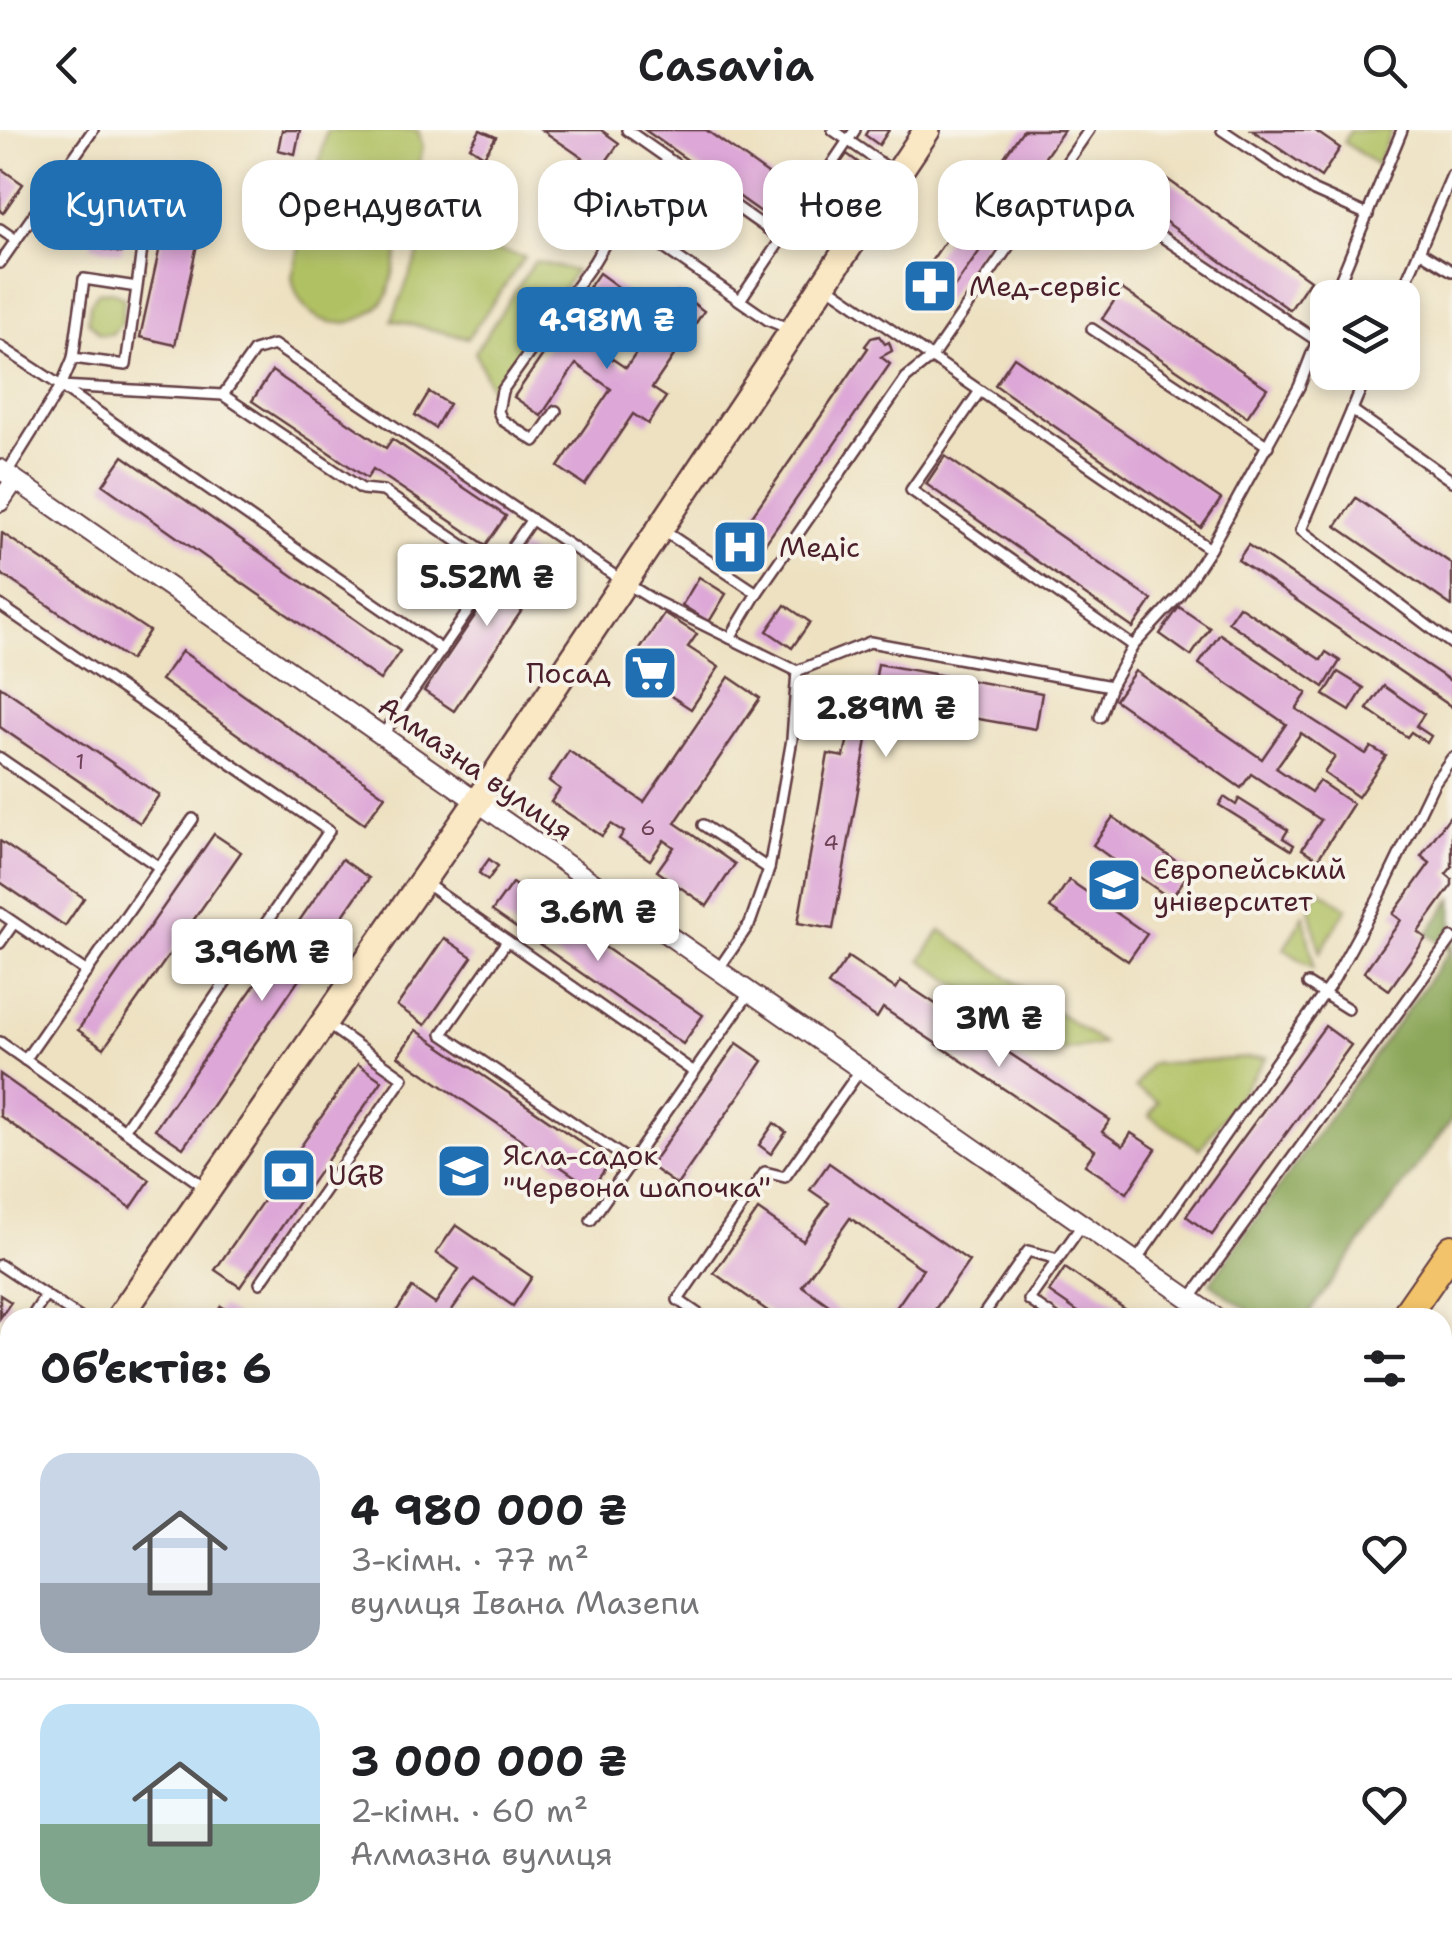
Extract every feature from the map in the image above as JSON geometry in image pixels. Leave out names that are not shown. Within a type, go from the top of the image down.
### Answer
[{"type":"highway","points":[[1411,1308],[1452,1249]]},
{"type":"main road","points":[[907,160],[927,130]]},
{"type":"main road","points":[[135,1308],[208,1190],[477,802],[847,250]]},
{"type":"street","points":[[0,502],[7,474]]},
{"type":"street","name":"Алмазна вулиця","points":[[7,474],[1202,1308]]},
{"type":"lane","points":[[0,263],[93,130]]},
{"type":"lane","points":[[627,130],[763,226]]},
{"type":"lane","points":[[833,130],[877,160]]},
{"type":"lane","points":[[835,160],[855,130]]},
{"type":"lane","points":[[730,638],[906,378],[932,357],[1089,130]]},
{"type":"lane","points":[[1222,130],[1314,191],[1368,215]]},
{"type":"lane","points":[[1341,280],[1402,130]]},
{"type":"lane","points":[[1406,280],[1452,175]]},
{"type":"lane","points":[[0,228],[16,240]]},
{"type":"lane","points":[[1170,242],[1310,336]]},
{"type":"lane","points":[[73,358],[126,365],[142,250]]},
{"type":"lane","points":[[556,412],[535,441],[502,420],[498,402],[601,250]]},
{"type":"lane","points":[[667,250],[768,320],[793,330]]},
{"type":"lane","points":[[740,300],[774,250]]},
{"type":"lane","points":[[1418,251],[1452,270]]},
{"type":"lane","points":[[7,474],[61,386],[73,358],[84,280],[137,286]]},
{"type":"lane","points":[[824,284],[1210,549]]},
{"type":"lane","points":[[1092,329],[1268,446]]},
{"type":"lane","points":[[223,395],[254,351],[274,345],[284,348],[624,582],[797,670],[870,642],[1111,686]]},
{"type":"lane","points":[[0,346],[442,650]]},
{"type":"lane","points":[[1100,717],[1111,686],[1133,646],[1179,596],[1210,549],[1299,387],[1310,357]]},
{"type":"lane","points":[[61,386],[223,395],[362,489],[383,492],[498,568]]},
{"type":"lane","points":[[1360,390],[1301,530],[1452,644]]},
{"type":"lane","points":[[980,391],[911,490],[1133,646]]},
{"type":"lane","points":[[1352,410],[1452,481]]},
{"type":"lane","points":[[382,736],[532,519]]},
{"type":"lane","points":[[660,529],[757,593]]},
{"type":"lane","points":[[0,605],[329,831],[124,1130]]},
{"type":"lane","points":[[718,970],[750,922],[768,870],[792,739],[797,670]]},
{"type":"lane","points":[[0,758],[160,867]]},
{"type":"lane","points":[[1136,1262],[1325,994],[1378,899],[1434,783],[1452,758]]},
{"type":"lane","points":[[26,1060],[193,819]]},
{"type":"lane","points":[[703,825],[768,870]]},
{"type":"lane","points":[[422,881],[694,1072]]},
{"type":"lane","points":[[0,913],[87,972]]},
{"type":"lane","points":[[0,943],[14,923]]},
{"type":"lane","points":[[1190,1299],[1452,938]]},
{"type":"lane","points":[[507,941],[442,1034],[631,1162]]},
{"type":"lane","points":[[1308,984],[1348,1009]]},
{"type":"lane","points":[[591,1220],[750,992]]},
{"type":"lane","points":[[260,1283],[403,1078],[324,1022]]},
{"type":"lane","points":[[0,1042],[208,1190]]},
{"type":"lane","points":[[690,1308],[678,1300],[765,1172],[785,1177],[861,1070]]},
{"type":"lane","points":[[1041,1308],[1030,1300],[1082,1224]]},
{"type":"lane","points":[[988,1308],[1028,1251],[1058,1260]]},
{"type":"lane","points":[[0,1265],[65,1308]]},
{"type":"lane","points":[[38,1308],[46,1296]]},
{"type":"green space","points":[[327,130],[418,130],[423,147],[420,160],[320,160]]},
{"type":"green space","points":[[1350,130],[1392,130],[1377,165],[1344,142]]},
{"type":"green space","points":[[298,250],[399,250],[388,295],[376,309],[347,322],[318,318],[306,309],[292,277]]},
{"type":"green space","points":[[420,250],[495,250],[525,257],[468,338],[392,320]]},
{"type":"green space","points":[[535,261],[575,271],[493,393],[475,352]]},
{"type":"green space","points":[[111,291],[124,298],[122,323],[112,334],[100,334],[88,321],[90,304],[98,292]]},
{"type":"green space","points":[[1320,890],[1347,908],[1320,953],[1310,908]]},
{"type":"green space","points":[[1452,899],[1452,1119],[1313,1308],[1245,1308],[1210,1283],[1450,950],[1427,934]]},
{"type":"green space","points":[[1304,915],[1313,962],[1313,968],[1284,949]]},
{"type":"green space","points":[[941,930],[1103,1044],[1056,1052],[921,960]]},
{"type":"green space","points":[[1267,1057],[1200,1149],[1149,1116],[1158,1102],[1135,1088],[1150,1064]]},
{"type":"building","points":[[282,130],[300,130],[295,154],[278,150]]},
{"type":"building","points":[[480,130],[496,137],[484,156],[470,147]]},
{"type":"building","points":[[542,130],[601,130],[619,143],[607,160],[586,160]]},
{"type":"building","points":[[645,130],[706,130],[763,170],[763,213],[743,199],[743,160],[687,160]]},
{"type":"building","points":[[868,130],[889,130],[879,145],[865,135]]},
{"type":"building","points":[[1023,130],[1064,130],[1043,160],[1002,160]]},
{"type":"building","points":[[1252,130],[1314,130],[1340,148],[1321,177]]},
{"type":"building","points":[[0,168],[23,184],[3,213],[0,211]]},
{"type":"building","points":[[1170,181],[1310,280],[1290,310],[1170,225]]},
{"type":"building","points":[[159,250],[196,250],[175,345],[140,337]]},
{"type":"building","points":[[939,250],[980,250],[939,309],[911,290]]},
{"type":"building","points":[[599,273],[625,292],[590,344],[626,368],[678,292],[704,311],[652,388],[666,397],[648,424],[633,414],[585,485],[558,467],[611,389],[576,364],[541,416],[514,397]]},
{"type":"building","points":[[1122,289],[1267,388],[1247,417],[1102,319]]},
{"type":"building","points":[[879,336],[885,344],[889,342],[892,351],[881,357],[890,364],[749,567],[727,552],[868,348],[865,346],[871,338]]},
{"type":"building","points":[[1014,357],[1221,499],[1201,528],[995,385]]},
{"type":"building","points":[[272,371],[386,448],[392,439],[506,516],[486,545],[373,469],[367,478],[252,401]]},
{"type":"building","points":[[429,392],[449,404],[435,428],[415,415]]},
{"type":"building","points":[[123,456],[400,651],[380,680],[103,485]]},
{"type":"building","points":[[945,456],[1152,600],[1133,628],[926,484]]},
{"type":"building","points":[[1356,498],[1452,564],[1452,606],[1336,526]]},
{"type":"building","points":[[2,533],[149,631],[130,660],[0,573]]},
{"type":"building","points":[[1248,545],[1452,682],[1452,707],[1238,560]]},
{"type":"building","points":[[521,547],[551,567],[454,711],[424,691]]},
{"type":"building","points":[[699,577],[726,594],[709,622],[682,605]]},
{"type":"building","points":[[785,605],[810,622],[792,648],[767,631]]},
{"type":"building","points":[[1239,606],[1321,660],[1326,652],[1340,661],[1324,687],[1228,622]]},
{"type":"building","points":[[1179,607],[1210,628],[1191,656],[1160,634]]},
{"type":"building","points":[[664,613],[697,634],[688,647],[719,667],[691,709],[628,668]]},
{"type":"building","points":[[1220,634],[1307,693],[1296,709],[1366,754],[1371,747],[1386,756],[1358,797],[1324,773],[1335,757],[1301,733],[1276,768],[1311,792],[1319,781],[1353,804],[1318,859],[1302,849],[1321,820],[1251,774],[1241,788],[1115,700],[1135,671],[1262,759],[1286,724],[1199,664]]},
{"type":"building","points":[[182,651],[385,796],[364,824],[161,680]]},
{"type":"building","points":[[878,664],[1042,693],[1036,729],[874,701],[833,929],[798,923],[828,754],[844,757],[848,737],[822,733],[830,685],[873,693]]},
{"type":"building","points":[[1338,672],[1364,688],[1350,711],[1324,695]]},
{"type":"building","points":[[729,677],[760,698],[675,823],[735,864],[707,906],[657,871],[674,847],[664,840],[650,860],[619,839],[624,832],[611,824],[602,836],[551,802],[560,789],[549,781],[569,751],[644,802]]},
{"type":"building","points":[[0,686],[159,795],[140,823],[0,727]]},
{"type":"building","points":[[1384,686],[1424,714],[1416,726],[1431,736],[1427,743],[1411,732],[1407,737],[1367,709]]},
{"type":"building","points":[[1224,797],[1236,805],[1239,799],[1288,830],[1283,838],[1294,845],[1291,850],[1219,805]]},
{"type":"building","points":[[1452,813],[1452,867],[1446,874],[1452,885],[1418,932],[1426,938],[1389,990],[1364,972],[1401,920],[1393,914],[1430,863],[1421,856]]},
{"type":"building","points":[[1113,817],[1190,871],[1171,899],[1132,872],[1108,907],[1147,934],[1128,961],[1050,908],[1069,880],[1094,897],[1118,863],[1093,845]]},
{"type":"building","points":[[214,834],[241,852],[104,1048],[78,1030]]},
{"type":"building","points":[[0,841],[84,898],[65,926],[0,882]]},
{"type":"building","points":[[342,859],[369,878],[183,1148],[155,1129]]},
{"type":"building","points":[[489,859],[498,866],[488,880],[479,873]]},
{"type":"building","points":[[512,883],[703,1015],[683,1044],[492,911]]},
{"type":"building","points":[[444,938],[472,957],[425,1025],[397,1006]]},
{"type":"building","points":[[848,957],[896,989],[901,981],[1110,1120],[1102,1132],[1123,1146],[1131,1133],[1156,1149],[1127,1193],[1085,1165],[1095,1150],[883,1008],[877,1018],[828,985]]},
{"type":"building","points":[[1325,1026],[1351,1045],[1212,1235],[1186,1216]]},
{"type":"building","points":[[416,1030],[610,1162],[592,1188],[398,1056]]},
{"type":"building","points":[[737,1043],[763,1061],[677,1185],[650,1166]]},
{"type":"building","points":[[358,1064],[382,1081],[240,1287],[215,1270]]},
{"type":"building","points":[[0,1074],[150,1180],[131,1208],[0,1116]]},
{"type":"building","points":[[774,1123],[786,1132],[771,1154],[759,1145]]},
{"type":"building","points":[[829,1163],[969,1261],[936,1308],[896,1308],[923,1269],[850,1218],[802,1286],[833,1308],[764,1308],[714,1273],[758,1210],[803,1241],[829,1203],[810,1190]]},
{"type":"building","points":[[456,1225],[532,1277],[513,1306],[474,1279],[453,1308],[398,1308],[412,1288],[435,1304],[459,1269],[436,1253]]},
{"type":"building","points":[[1065,1268],[1123,1308],[1072,1308],[1049,1292]]},
{"type":"building","points":[[0,1295],[11,1302],[7,1308],[0,1308]]},
{"type":"place","name":"Мед-сервіс","points":[[930,286]]},
{"type":"place","name":"Медіс","points":[[740,547]]},
{"type":"place","name":"Посад","points":[[650,673]]},
{"type":"place","name":"Європейський університет","points":[[1114,885]]},
{"type":"place","name":"Ясла-садок \"Червона шапочка\"","points":[[464,1171]]},
{"type":"place","name":"UGB","points":[[289,1175]]}]
